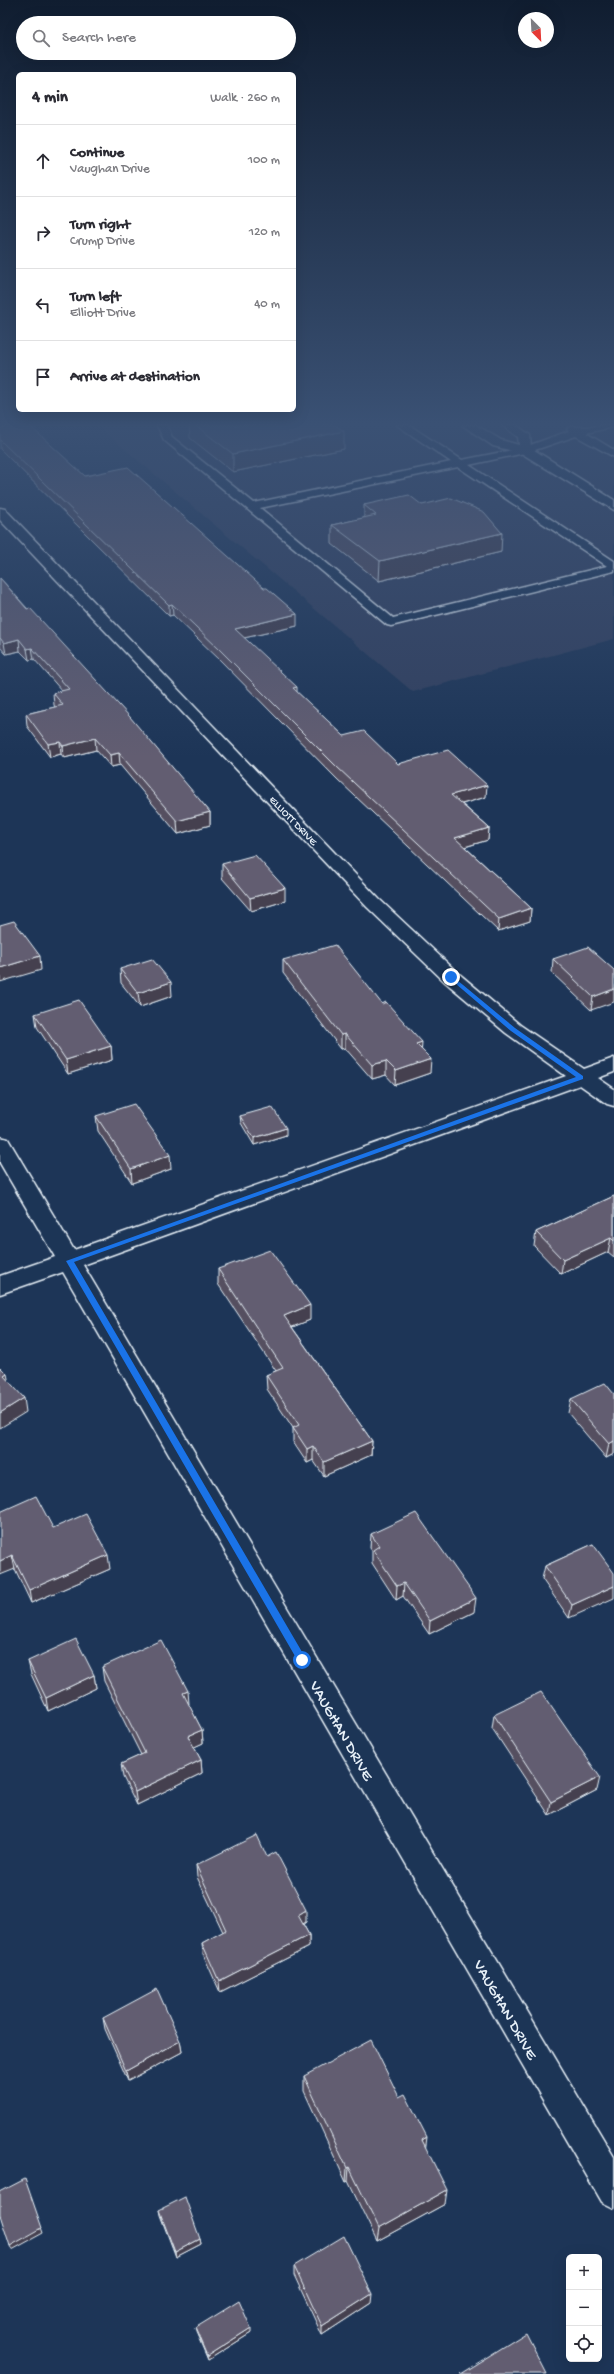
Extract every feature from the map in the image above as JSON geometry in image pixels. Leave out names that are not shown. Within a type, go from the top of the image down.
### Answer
[{"type":"street","name":"ELLIOTT DRIVE","points":[[23,536],[373,903],[451,977],[513,1029],[581,1078],[614,1099]]},
{"type":"street","points":[[0,1285],[614,1065]]},
{"type":"street","name":"VAUGHAN DRIVE","points":[[0,1144],[614,2190]]},
{"type":"lane","points":[[287,536],[391,622],[614,567]]},
{"type":"lane","points":[[568,536],[614,567]]},
{"type":"shaded area","points":[[228,536],[614,536],[614,639],[413,692]]},
{"type":"building","points":[[98,536],[205,536],[264,588],[267,588],[297,614],[235,629],[297,687],[293,688],[344,736],[364,731],[398,764],[448,750],[487,785],[451,795],[489,828],[455,838],[531,908],[499,919],[337,767],[172,604],[169,605]]},
{"type":"building","points":[[346,536],[490,536],[380,561]]},
{"type":"building","points":[[0,578],[27,609],[30,608],[130,717],[210,812],[177,821],[119,753],[110,755],[95,738],[63,746],[60,742],[48,744],[26,714],[63,705],[53,693],[69,689],[32,648],[27,649],[19,639],[4,643],[0,638]]},
{"type":"building","points":[[255,855],[285,888],[250,898],[222,864]]},
{"type":"building","points":[[14,921],[40,956],[0,968],[0,925]]},
{"type":"building","points":[[335,945],[382,1004],[386,1002],[422,1042],[416,1044],[431,1059],[396,1071],[386,1061],[372,1065],[345,1034],[341,1035],[283,960]]},
{"type":"building","points":[[588,947],[614,970],[614,989],[593,997],[553,959]]},
{"type":"building","points":[[152,959],[171,982],[138,993],[120,969]]},
{"type":"building","points":[[79,1000],[111,1046],[66,1060],[35,1014]]},
{"type":"building","points":[[134,1104],[170,1155],[131,1169],[96,1116]]},
{"type":"building","points":[[272,1107],[286,1128],[254,1138],[240,1116]]},
{"type":"building","points":[[614,1196],[614,1241],[611,1238],[563,1260],[536,1232]]},
{"type":"building","points":[[270,1250],[310,1305],[284,1316],[372,1441],[324,1462],[313,1446],[307,1449],[293,1428],[299,1425],[266,1375],[283,1368],[218,1269]]},
{"type":"building","points":[[0,1367],[7,1374],[4,1376],[24,1398],[0,1413]]},
{"type":"building","points":[[605,1383],[614,1394],[614,1441],[609,1444],[571,1399]]},
{"type":"building","points":[[36,1496],[53,1528],[86,1514],[108,1555],[29,1590],[12,1555],[0,1561],[0,1512]]},
{"type":"building","points":[[416,1513],[476,1598],[430,1621],[404,1583],[397,1586],[373,1550],[379,1546],[371,1534]]},
{"type":"building","points":[[593,1544],[614,1573],[614,1586],[572,1605],[545,1566]]},
{"type":"building","points":[[76,1639],[94,1675],[46,1698],[28,1661]]},
{"type":"building","points":[[161,1640],[188,1691],[183,1693],[202,1730],[188,1736],[201,1760],[135,1792],[121,1764],[145,1753],[102,1667]]},
{"type":"building","points":[[541,1692],[600,1777],[551,1802],[494,1715]]},
{"type":"building","points":[[257,1835],[267,1857],[276,1852],[306,1910],[298,1915],[309,1935],[219,1981],[202,1943],[226,1930],[196,1865]]},
{"type":"building","points":[[157,1989],[180,2041],[126,2071],[103,2018]]},
{"type":"building","points":[[371,2040],[399,2097],[405,2094],[427,2137],[422,2140],[447,2190],[379,2228],[349,2167],[347,2168],[304,2076]]},
{"type":"building","points":[[25,2179],[42,2228],[10,2246],[0,2215],[0,2192]]},
{"type":"building","points":[[185,2197],[200,2239],[175,2252],[159,2210]]},
{"type":"building","points":[[344,2236],[372,2294],[322,2326],[294,2266]]},
{"type":"building","points":[[239,2301],[251,2328],[207,2356],[195,2328]]},
{"type":"building","points":[[526,2333],[547,2374],[460,2374]]},
{"type":"route","points":[[302,1660],[70,1261],[581,1078],[513,1029],[451,977]]}]
